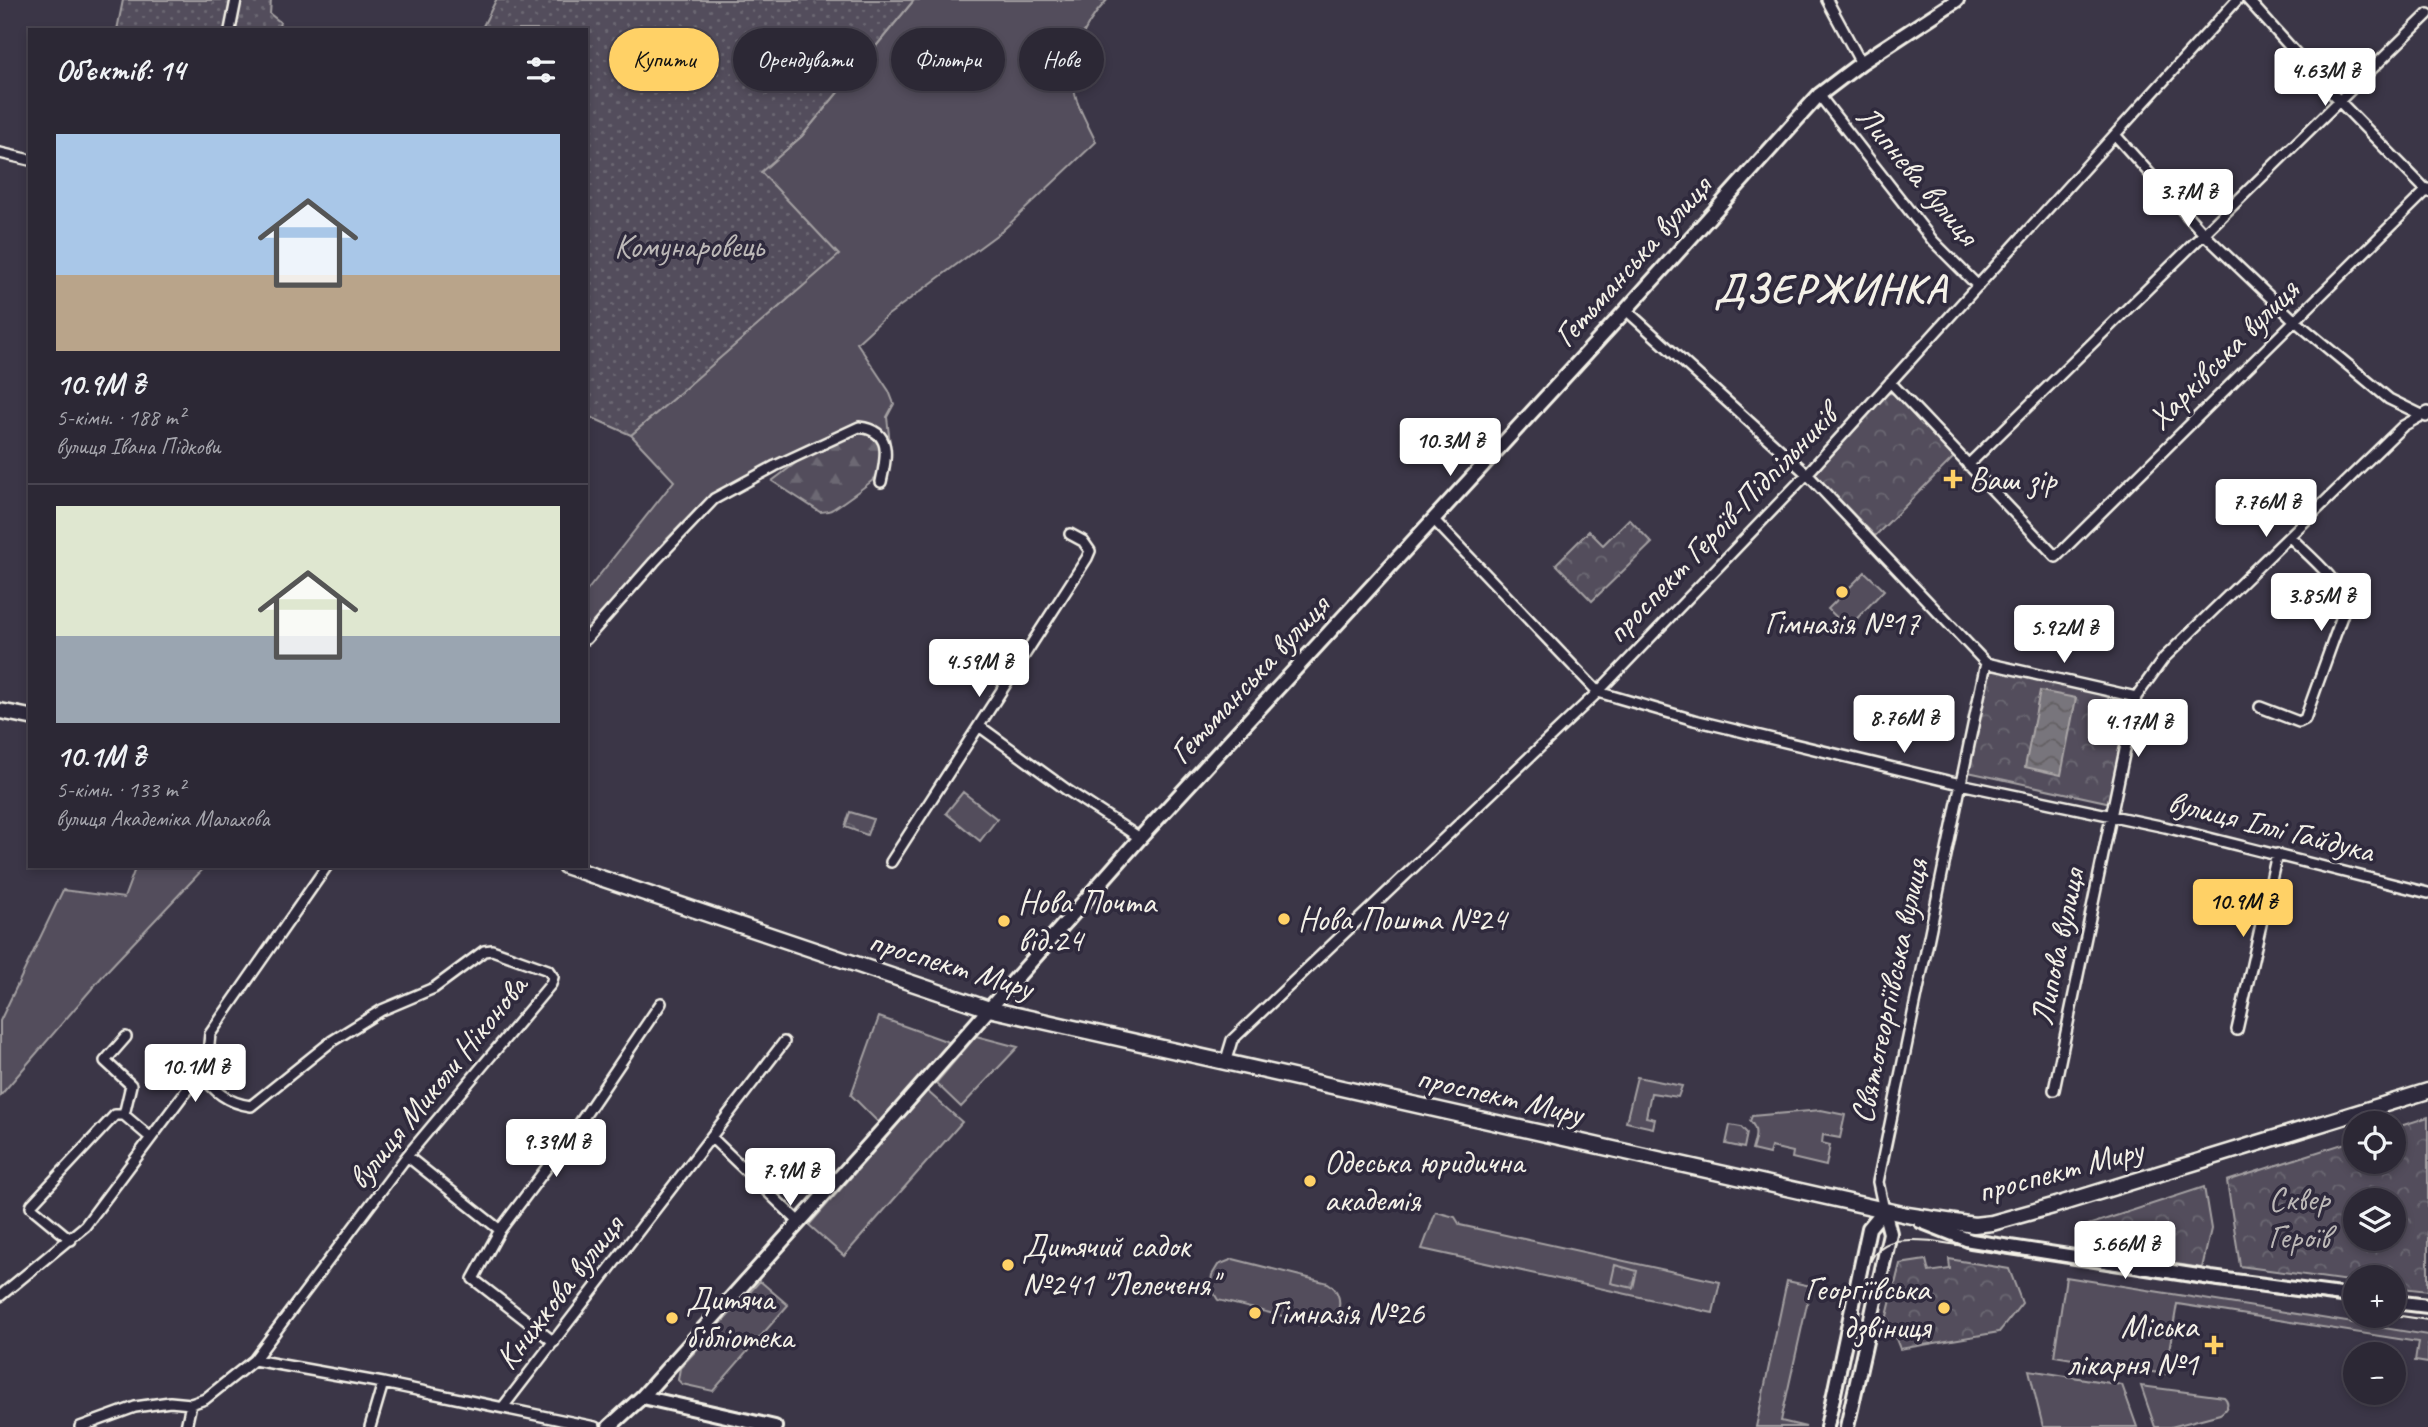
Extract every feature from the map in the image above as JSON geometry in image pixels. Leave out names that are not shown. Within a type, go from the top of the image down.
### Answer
[{"type":"main road","points":[[0,711],[28,717]]},
{"type":"main road","name":"проспект Миру","points":[[571,868],[989,1009],[1884,1210],[1974,1225],[1992,1223],[2428,1091]]},
{"type":"street","points":[[230,28],[236,0]]},
{"type":"street","points":[[1827,0],[1861,63]]},
{"type":"street","name":"Гетьманська вулиця","points":[[609,1427],[642,1397],[1140,838],[1626,310],[1819,95],[1861,63],[1957,0]]},
{"type":"street","name":"проспект Героїв-Підпільників","points":[[1225,1063],[1232,1040],[1598,692],[1807,474],[2237,0]]},
{"type":"street","points":[[2248,0],[2340,102],[2427,190]]},
{"type":"street","points":[[1890,383],[1968,465],[2428,14]]},
{"type":"street","name":"Липнева вулиця","points":[[1819,95],[1933,241],[1978,286]]},
{"type":"street","points":[[2116,136],[2204,234],[2294,320],[2389,399],[2426,416]]},
{"type":"street","points":[[0,153],[28,160]]},
{"type":"street","name":"Харківська вулиця","points":[[1968,465],[2056,557],[2427,190]]},
{"type":"street","points":[[1626,310],[1807,474],[1986,663],[2136,697],[2164,658],[2403,426],[2426,416]]},
{"type":"street","points":[[588,637],[714,499],[775,466],[859,427],[873,429],[880,434],[885,446],[880,482]]},
{"type":"street","points":[[1434,520],[1598,692]]},
{"type":"street","points":[[891,862],[1087,558],[1090,551],[1083,541],[1070,534]]},
{"type":"street","points":[[2260,707],[2299,722],[2305,719],[2346,605],[2344,595],[2336,585],[2290,537]]},
{"type":"street","name":"Святогеоргіївська вулиця","points":[[1847,1427],[1890,1233],[1878,1182],[1986,663]]},
{"type":"street","name":"вулиця Іллі Гайдука","points":[[1598,692],[1702,722],[1961,784],[2112,814],[2428,892]]},
{"type":"street","name":"Липова вулиця","points":[[2054,1090],[2136,697]]},
{"type":"street","points":[[979,726],[1140,838]]},
{"type":"street","points":[[2238,1030],[2277,854]]},
{"type":"street","points":[[0,1296],[85,1226],[207,1063],[210,1034],[326,868]]},
{"type":"street","name":"вулиця Миколи Ніконова","points":[[191,1404],[205,1399],[254,1360],[407,1156],[551,984],[553,977],[548,970],[492,950],[484,951],[434,988],[382,1010],[332,1041],[251,1106],[240,1105],[227,1099],[214,1090],[200,1073]]},
{"type":"street","points":[[554,1342],[473,1279],[500,1230],[575,1130],[661,1003]]},
{"type":"street","points":[[124,1115],[131,1085],[105,1061],[126,1037]]},
{"type":"street","name":"Книжкова вулиця","points":[[503,1407],[784,1042]]},
{"type":"street","points":[[71,1240],[31,1206],[115,1115],[124,1115],[151,1138]]},
{"type":"street","points":[[711,1138],[799,1222]]},
{"type":"street","points":[[407,1156],[500,1230]]},
{"type":"street","points":[[1827,1427],[1869,1228],[1884,1210]]},
{"type":"street","points":[[1907,1215],[1971,1241],[2343,1295]]},
{"type":"street","points":[[2406,1303],[2428,1306]]},
{"type":"street","points":[[254,1360],[383,1383],[595,1427]]},
{"type":"street","points":[[370,1427],[383,1383]]},
{"type":"street","points":[[642,1397],[739,1423],[775,1427]]},
{"type":"street","points":[[80,1427],[135,1407],[170,1402],[191,1404],[186,1427]]},
{"type":"green space","points":[[123,0],[271,0],[270,14],[280,22],[278,28],[117,28]]},
{"type":"green space","name":"Комунаровець","points":[[496,0],[914,0],[877,45],[877,28],[733,28],[733,91],[839,91],[802,136],[761,172],[839,255],[631,435],[588,416],[588,28],[482,28]]},
{"type":"green space","points":[[914,0],[1107,0],[1086,28],[1019,28],[1019,91],[1075,91],[1096,142],[1002,231],[884,318],[857,343],[889,391],[894,404],[887,417],[890,444],[877,428],[857,423],[772,462],[711,494],[664,542],[588,629],[588,589],[674,481],[631,435],[838,255],[760,172],[802,136],[839,91],[877,91],[877,45]]},
{"type":"green space","points":[[1892,393],[1898,396],[1954,457],[1875,536],[1815,474],[1884,394]]},
{"type":"green space","points":[[853,432],[870,432],[874,436],[880,447],[881,466],[873,480],[834,508],[820,512],[772,481],[809,453]]},
{"type":"green space","points":[[1629,519],[1652,543],[1592,601],[1556,564],[1589,531],[1603,545]]},
{"type":"green space","points":[[1865,572],[1884,590],[1848,628],[1828,609]]},
{"type":"green space","points":[[1990,668],[2133,698],[2111,803],[1968,772]]},
{"type":"green space","points":[[963,792],[997,819],[980,841],[946,813]]},
{"type":"green space","points":[[850,812],[873,819],[867,835],[845,827]]},
{"type":"green space","points":[[135,868],[204,868],[106,972],[0,1096],[0,1021],[63,890],[124,898]]},
{"type":"green space","points":[[879,1017],[957,1045],[884,1128],[851,1095]]},
{"type":"green space","points":[[976,1036],[1018,1047],[961,1107],[936,1083]]},
{"type":"green space","points":[[1637,1077],[1682,1086],[1678,1097],[1651,1093],[1646,1117],[1655,1119],[1653,1128],[1626,1122]]},
{"type":"green space","points":[[927,1091],[962,1122],[844,1256],[809,1225]]},
{"type":"green space","points":[[1821,1110],[1845,1115],[1840,1138],[1823,1135],[1822,1143],[1830,1145],[1826,1166],[1792,1158],[1793,1152],[1771,1147],[1769,1154],[1752,1150],[1756,1135],[1750,1121],[1752,1116]]},
{"type":"green space","name":"Сквер Героїв","points":[[2428,1117],[2428,1291],[2406,1288],[2406,1265],[2343,1265],[2343,1280],[2240,1266],[2227,1181],[2343,1144],[2343,1174],[2406,1174],[2406,1124]]},
{"type":"green space","points":[[1730,1125],[1741,1127],[1747,1133],[1744,1148],[1726,1144]]},
{"type":"green space","points":[[2204,1187],[2211,1229],[2202,1268],[2106,1253],[2105,1247],[2081,1245],[2079,1228]]},
{"type":"green space","points":[[1436,1212],[1455,1217],[1460,1225],[1720,1282],[1713,1313],[1422,1249]]},
{"type":"green space","points":[[1233,1259],[1328,1283],[1338,1294],[1339,1308],[1332,1319],[1318,1325],[1218,1300],[1210,1287],[1212,1275],[1218,1265]]},
{"type":"green space","points":[[1949,1259],[2009,1269],[2022,1303],[1999,1332],[1900,1349],[1887,1316],[1900,1264],[1926,1260],[1929,1272],[1950,1269]]},
{"type":"green space","points":[[1615,1265],[1637,1271],[1633,1288],[1611,1283]]},
{"type":"green space","points":[[2066,1277],[2343,1321],[2343,1328],[2384,1328],[2428,1335],[2428,1363],[2415,1361],[2418,1342],[2177,1304],[2165,1374],[2054,1356]]},
{"type":"green space","points":[[760,1281],[788,1305],[713,1391],[682,1384],[678,1380],[680,1368]]},
{"type":"green space","points":[[1787,1281],[1811,1286],[1781,1421],[1806,1427],[1756,1427]]},
{"type":"green space","points":[[2029,1370],[2122,1385],[2137,1427],[2043,1427]]},
{"type":"green space","points":[[2141,1386],[2224,1397],[2227,1404],[2220,1414],[2171,1427],[2155,1427]]},
{"type":"water","points":[[2040,691],[2076,698],[2061,775],[2025,767]]},
{"type":"tram line","points":[[1834,1427],[1869,1265],[1880,1249],[1895,1241],[1932,1241],[2210,1285],[2343,1302]]},
{"type":"tram line","points":[[2406,1317],[2428,1320]]},
{"type":"place","name":"Ваш зір","points":[[1953,479]]},
{"type":"place","name":"Гімназія №17","points":[[1842,592]]},
{"type":"place","name":"Нова Пошта №24","points":[[1284,919]]},
{"type":"place","name":"Нова Почта від.24","points":[[1004,921]]},
{"type":"place","name":"Одеська юридична академія","points":[[1310,1181]]},
{"type":"place","name":"Дитячий садок №241 \"Лелеченя\"","points":[[1008,1265]]},
{"type":"place","name":"Георгіївська дзвіниця","points":[[1944,1308]]},
{"type":"place","name":"Гімназія №26","points":[[1255,1313]]},
{"type":"place","name":"Дитяча бібліотека","points":[[672,1318]]},
{"type":"place","name":"Міська лікарня №1","points":[[2214,1345]]},
{"type":"district","name":"ДЗЕРЖИНКА","points":[[1831,289]]}]
